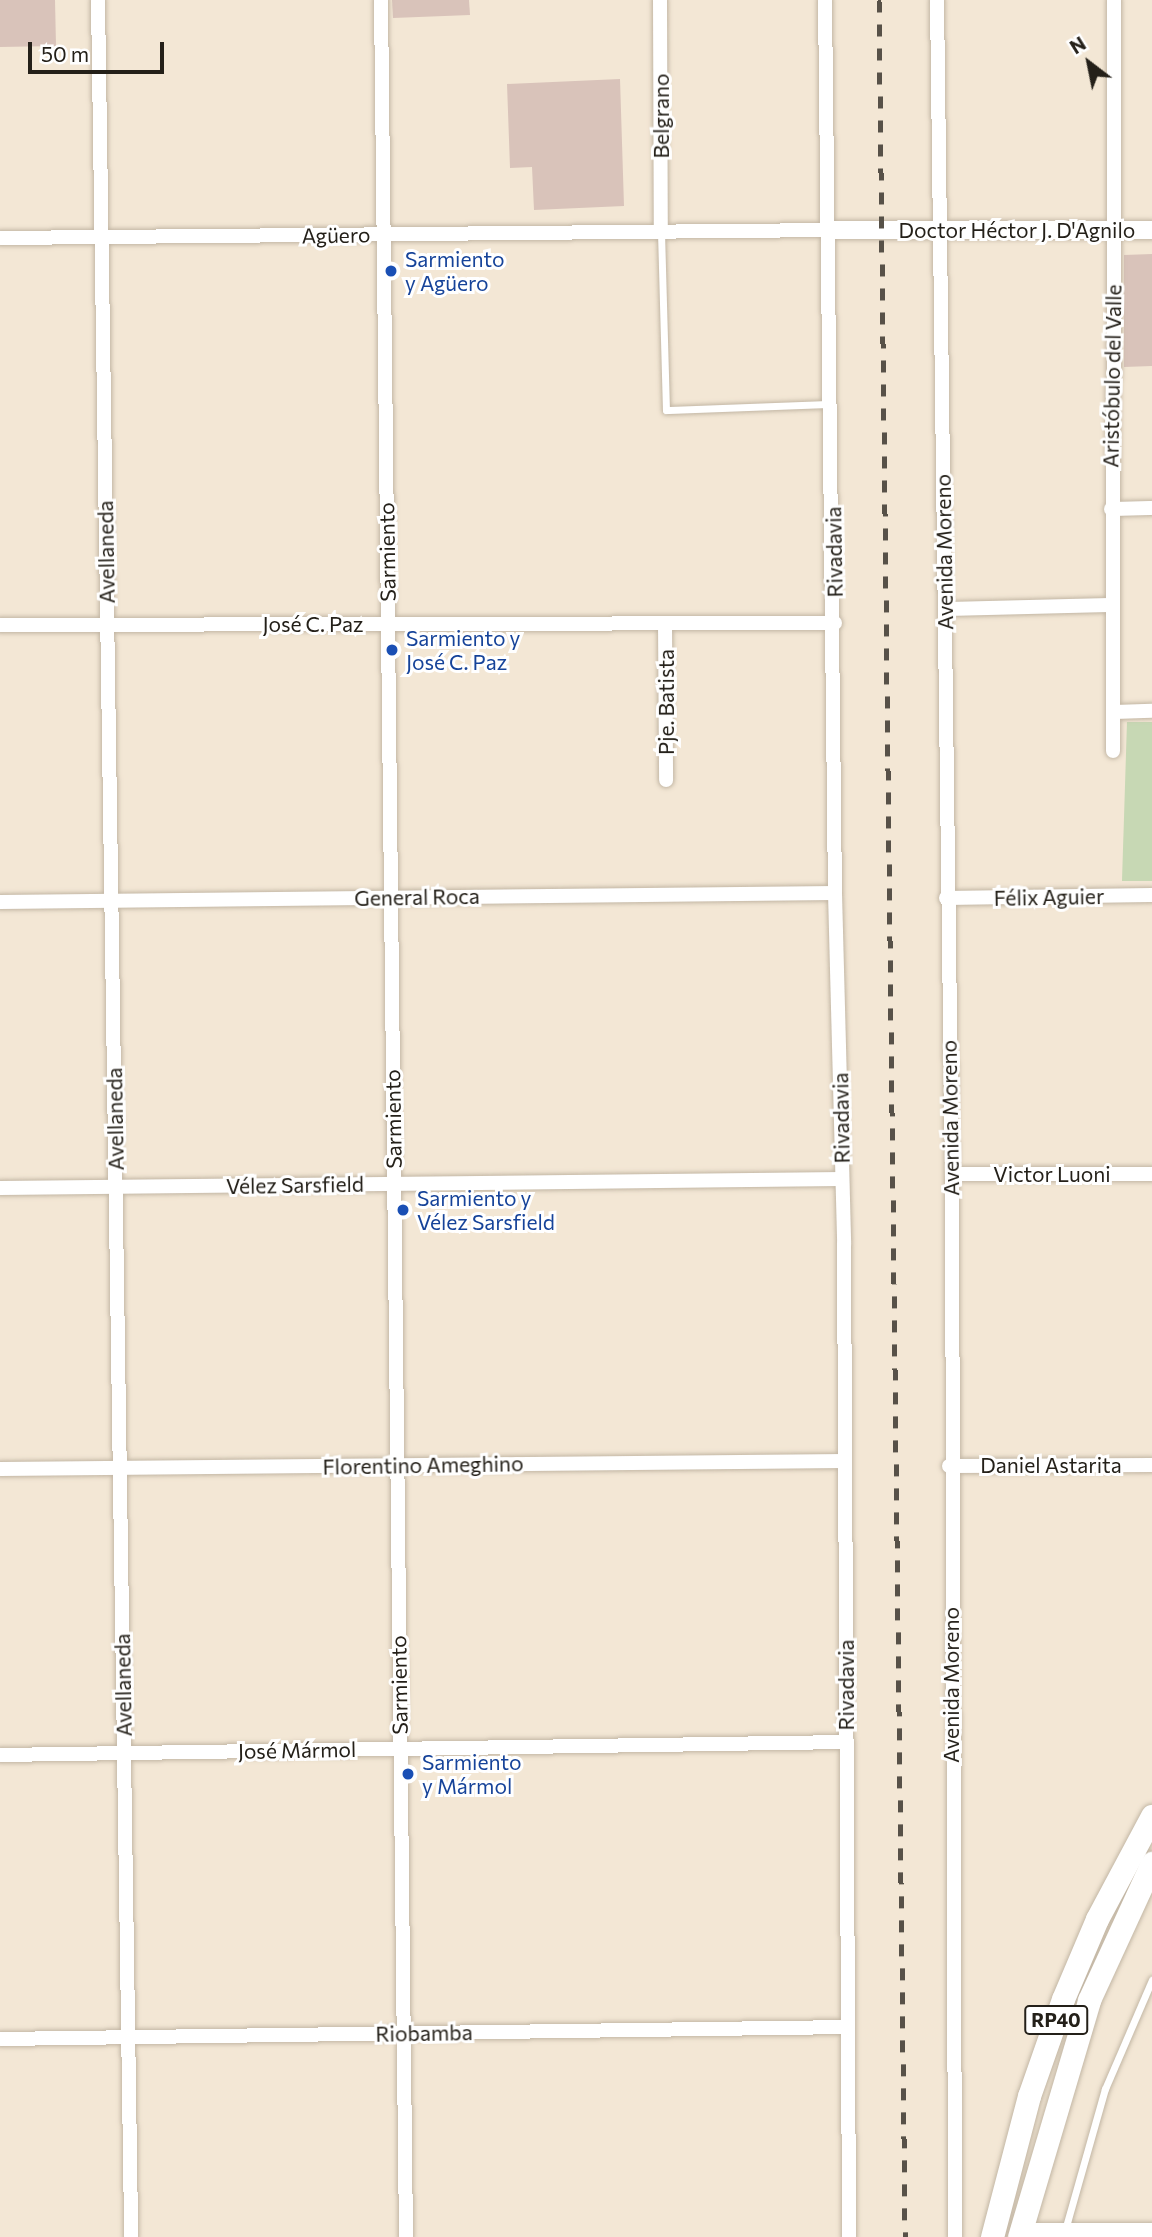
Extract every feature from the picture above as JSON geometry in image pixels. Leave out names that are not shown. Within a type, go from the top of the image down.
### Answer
[{"type":"main road","name":"RP40","points":[[992,2237],[1030,2096],[1063,1999],[1097,1919],[1152,1816]]},
{"type":"main road","name":"RP40","points":[[1020,2233],[1088,2000],[1152,1863]]},
{"type":"street","name":"Avellaneda","points":[[98,0],[131,2237]]},
{"type":"street","name":"Sarmiento","points":[[381,0],[406,2237]]},
{"type":"street","name":"Belgrano","points":[[660,0],[661,232]]},
{"type":"street","name":"Rivadavia","points":[[825,0],[835,623],[835,893],[842,1179],[849,2237]]},
{"type":"street","name":"Avenida Moreno","points":[[937,0],[951,1174],[949,1466],[954,2237]]},
{"type":"street","name":"Aristóbulo del Valle","points":[[1113,751],[1111,509],[1114,0]]},
{"type":"street","name":"Doctor Héctor J. D'Agnilo","points":[[882,231],[1152,230]]},
{"type":"street","name":"Agüero","points":[[0,238],[882,231]]},
{"type":"street","points":[[1111,509],[1152,508]]},
{"type":"street","points":[[945,609],[1112,605]]},
{"type":"street","name":"Pje. Batista","points":[[666,623],[666,780]]},
{"type":"street","name":"José C. Paz","points":[[0,625],[835,623]]},
{"type":"street","points":[[1114,712],[1152,711]]},
{"type":"street","name":"General Roca","points":[[0,902],[835,893]]},
{"type":"street","name":"Félix Aguier","points":[[946,898],[1152,895]]},
{"type":"street","name":"Victor Luoni","points":[[951,1174],[1152,1174]]},
{"type":"street","name":"Vélez Sarsfield","points":[[0,1188],[842,1179]]},
{"type":"street","name":"Florentino Ameghino","points":[[0,1469],[845,1461]]},
{"type":"street","name":"Daniel Astarita","points":[[949,1466],[1152,1465]]},
{"type":"street","name":"José Mármol","points":[[0,1755],[847,1742]]},
{"type":"street","name":"Riobamba","points":[[0,2039],[848,2027]]},
{"type":"street","points":[[1020,2233],[1152,2230]]},
{"type":"lane","points":[[661,232],[666,410],[832,404]]},
{"type":"lane","points":[[1064,2234],[1105,2089],[1152,1980]]},
{"type":"green space","points":[[1127,722],[1152,722],[1152,881],[1122,881]]},
{"type":"building","points":[[0,0],[55,0],[56,46],[0,47]]},
{"type":"building","points":[[392,0],[469,0],[470,15],[393,18]]},
{"type":"building","points":[[620,79],[624,206],[534,210],[532,167],[510,168],[507,84]]},
{"type":"building","points":[[1152,254],[1152,366],[1124,367],[1124,255]]},
{"type":"railway","points":[[879,0],[905,2237]]},
{"type":"place","name":"Sarmiento y Agüero","points":[[391,271]]},
{"type":"place","name":"Sarmiento y José C. Paz","points":[[392,650]]},
{"type":"place","name":"Sarmiento y Vélez Sarsfield","points":[[403,1210]]},
{"type":"place","name":"Sarmiento y Mármol","points":[[408,1774]]}]
